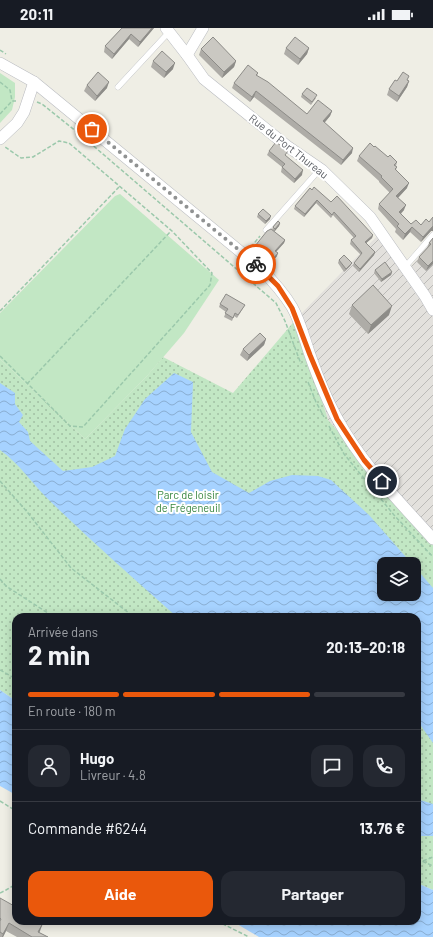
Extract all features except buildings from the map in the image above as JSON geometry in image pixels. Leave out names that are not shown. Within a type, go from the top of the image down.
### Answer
[{"type":"street","points":[[188,55],[203,28]]},
{"type":"street","name":"Rue du Port Thureau","points":[[167,30],[188,55],[204,79],[287,146],[320,169],[370,217],[426,296],[433,310]]},
{"type":"street","points":[[0,63],[34,82],[259,267],[278,286],[292,308],[327,397],[347,436],[364,460],[433,539]]},
{"type":"street","points":[[3,143],[24,112],[34,82]]},
{"type":"lane","points":[[118,87],[167,30]]},
{"type":"lane","points":[[266,230],[320,169]]},
{"type":"lane","points":[[405,267],[433,235]]},
{"type":"path","points":[[0,82],[10,90],[12,101]]},
{"type":"path","points":[[0,114],[12,101],[28,99],[42,104],[82,136],[276,304],[285,321],[302,365]]},
{"type":"path","points":[[0,356],[70,426],[83,427],[210,285],[212,273],[172,231],[68,143],[59,141],[33,157],[20,158],[3,143]]},
{"type":"path","points":[[0,311],[119,186]]},
{"type":"path","points":[[244,255],[266,230]]},
{"type":"path","points":[[27,384],[172,231]]},
{"type":"path","points":[[308,380],[316,402],[344,454],[394,515],[433,557]]},
{"type":"path","points":[[0,481],[28,513],[70,568],[129,613]]},
{"type":"path","points":[[0,579],[6,586],[48,613]]},
{"type":"path","points":[[0,670],[12,677]]},
{"type":"path","points":[[0,801],[12,808]]},
{"type":"path","points":[[423,861],[433,857]]},
{"type":"path","points":[[423,861],[433,866]]},
{"type":"path","points":[[0,893],[12,886]]},
{"type":"path","points":[[225,925],[249,937]]},
{"type":"shaded area","points":[[382,231],[409,269],[433,239],[433,547],[328,420],[297,318]]},
{"type":"green space","points":[[0,73],[15,83],[15,97],[12,110],[0,123]]},
{"type":"green space","points":[[120,194],[219,280],[184,333],[147,376],[85,439],[0,359],[0,313],[115,196]]},
{"type":"green space","name":"Parc de loisir de Frégeneuil","points":[[297,318],[328,420],[433,540],[433,890],[421,885],[421,613],[12,613],[12,698],[0,690],[0,359],[85,439],[147,376],[163,357],[233,393]]},
{"type":"water","points":[[174,373],[193,382],[191,432],[212,472],[249,493],[270,481],[292,475],[318,476],[331,480],[369,515],[406,557],[377,557],[377,601],[421,601],[421,574],[433,588],[433,743],[421,726],[421,613],[173,613],[66,517],[20,468],[0,450],[0,383],[15,393],[15,404],[23,415],[19,422],[28,432],[30,441],[63,471],[92,467],[115,456],[125,429],[145,399]]},
{"type":"water","points":[[0,690],[12,698],[12,793],[0,786]]},
{"type":"water","points":[[421,800],[433,804],[433,836],[421,836]]},
{"type":"water","points":[[421,885],[433,890],[433,937],[259,937],[239,925],[421,925]]},
{"type":"way so far","points":[[92,129],[256,264]]},
{"type":"route","points":[[256,264],[278,286],[292,308],[337,419],[364,460],[382,481]]}]
